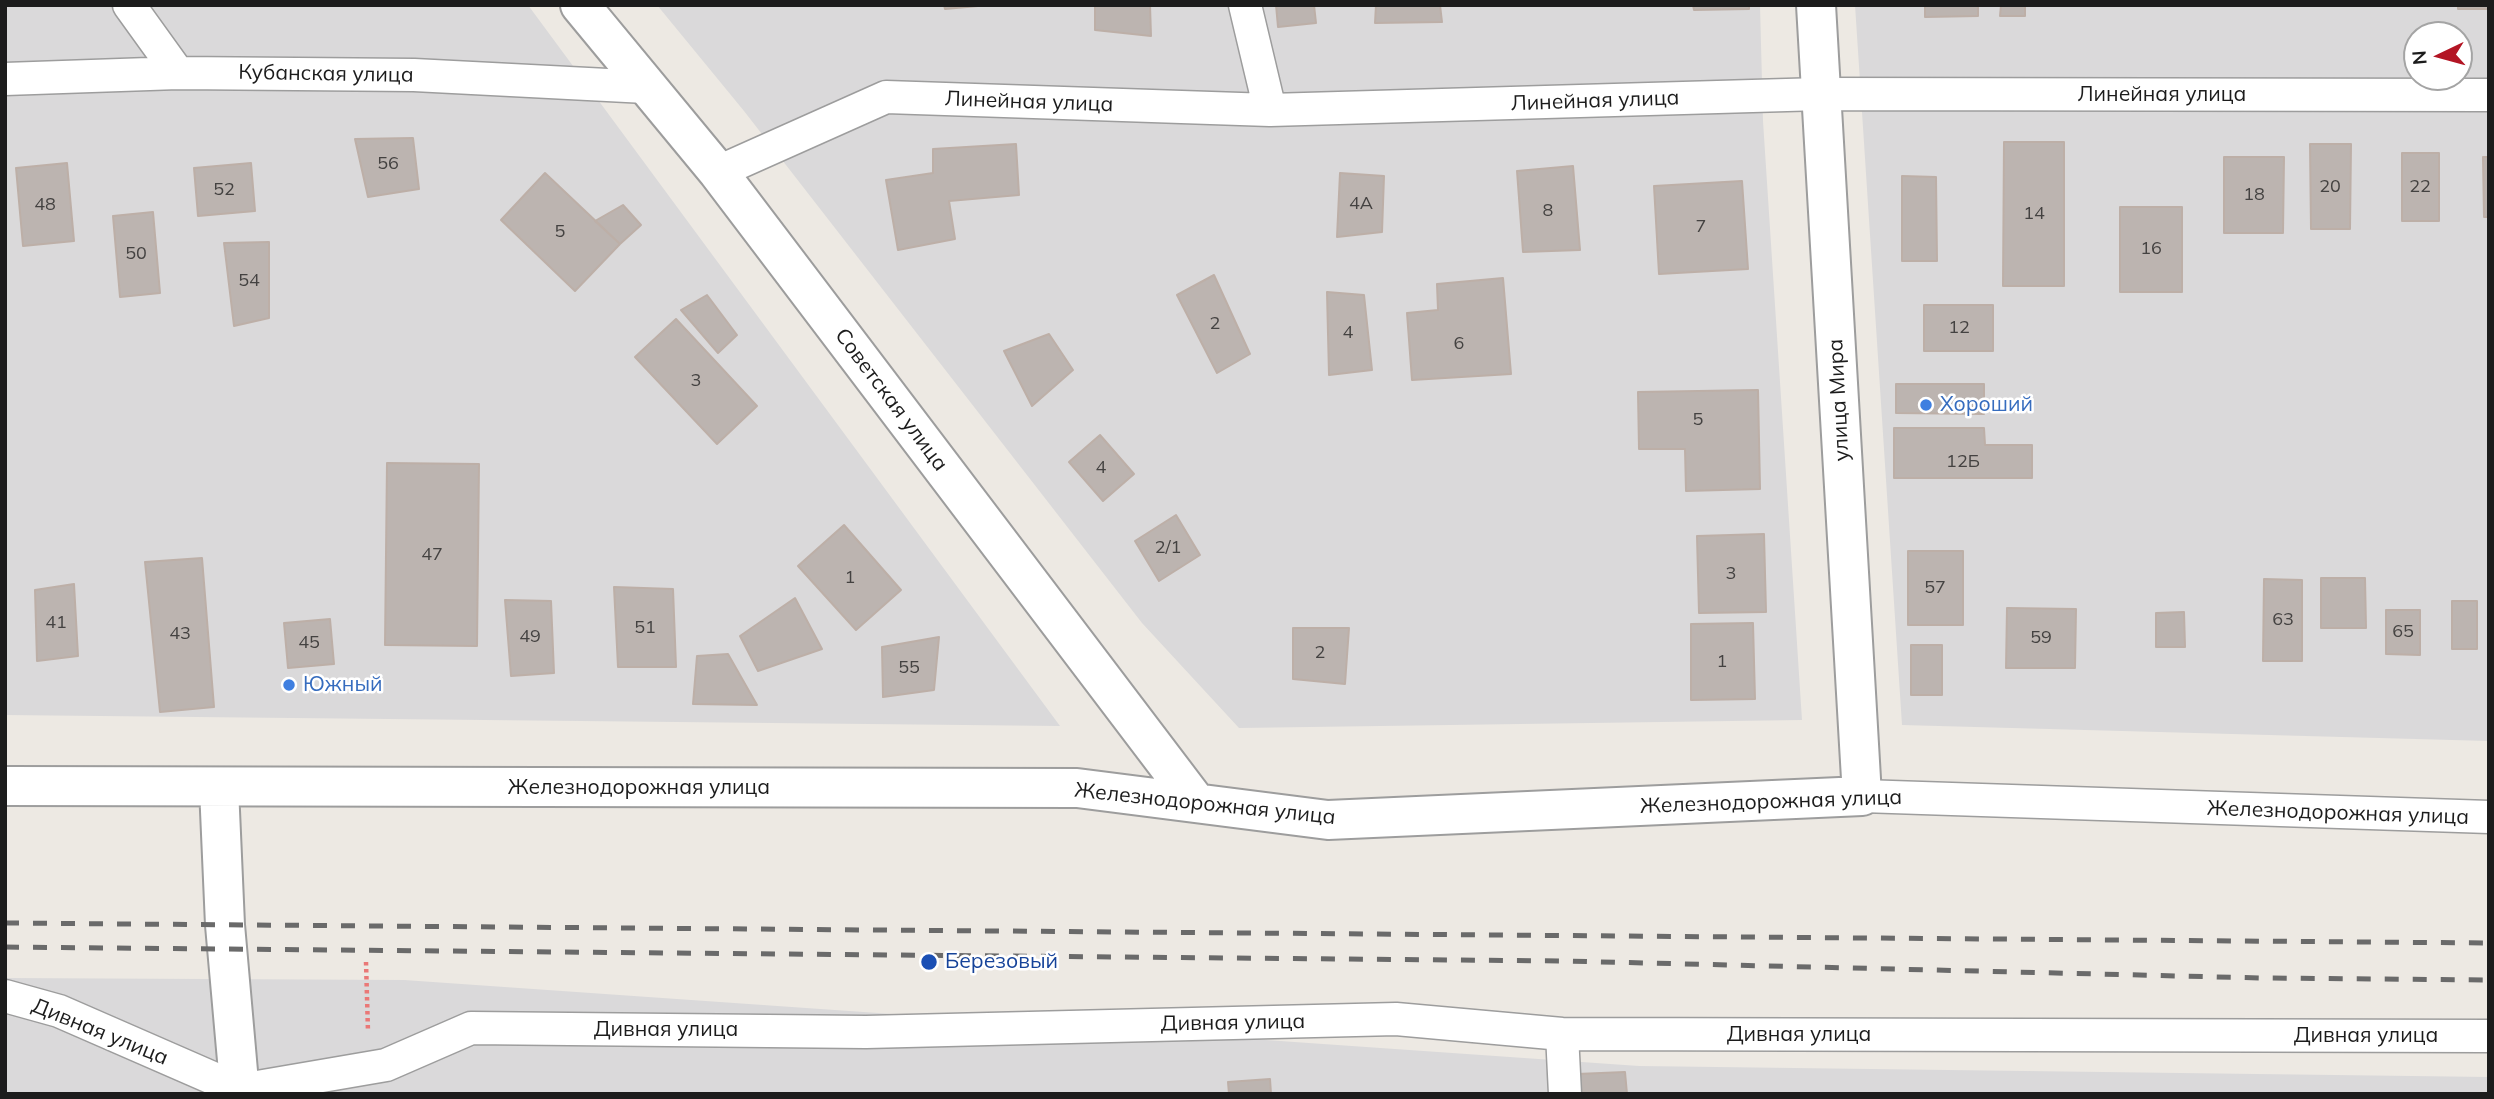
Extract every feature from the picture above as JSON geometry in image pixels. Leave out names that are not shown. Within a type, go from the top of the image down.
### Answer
[{"type":"street","points":[[129,5],[178,73]]},
{"type":"street","name":"Советская улица","points":[[580,5],[718,172],[1195,801]]},
{"type":"street","points":[[1245,5],[1270,110]]},
{"type":"street","name":"улица Мира","points":[[1816,5],[1862,796]]},
{"type":"street","name":"Кубанская улица","points":[[5,79],[178,73],[414,75],[646,87]]},
{"type":"street","name":"Линейная улица","points":[[718,172],[886,97],[1270,110],[1821,94],[2489,95]]},
{"type":"street","name":"Железнодорожная улица","points":[[5,786],[1077,788],[1328,820],[1862,796],[2489,817]]},
{"type":"street","points":[[219,788],[225,925],[240,1092]]},
{"type":"street","name":"Дивная улица","points":[[5,996],[59,1011],[240,1092],[386,1065],[471,1028],[866,1032],[1396,1018],[1562,1034],[2489,1036]]},
{"type":"street","points":[[1562,1034],[1565,1094]]},
{"type":"path","points":[[366,961],[368,1068]]},
{"type":"shaded area","points":[[5,5],[528,5],[1060,726],[5,715]]},
{"type":"shaded area","points":[[657,5],[1760,5],[1763,121],[1802,720],[1239,728],[1142,623],[744,111]]},
{"type":"shaded area","points":[[1855,5],[2489,5],[2489,741],[1902,725]]},
{"type":"shaded area","points":[[5,978],[404,980],[1639,1066],[2489,1077],[2489,1094],[5,1094]]},
{"type":"building","points":[[944,5],[989,5],[945,9]]},
{"type":"building","points":[[1095,5],[1150,5],[1151,36],[1095,30]]},
{"type":"building","points":[[1276,5],[1314,5],[1316,23],[1278,27]]},
{"type":"building","points":[[1376,5],[1440,5],[1442,22],[1375,23]]},
{"type":"building","points":[[1693,5],[1749,5],[1749,9],[1694,10]]},
{"type":"building","points":[[1925,5],[1978,5],[1978,16],[1925,17]]},
{"type":"building","points":[[2001,5],[2025,5],[2025,16],[2000,16]]},
{"type":"building","points":[[2458,5],[2489,5],[2489,9],[2458,9]]},
{"type":"building","points":[[413,138],[419,189],[368,197],[355,139]]},
{"type":"building","points":[[2004,142],[2064,142],[2064,286],[2003,286]]},
{"type":"building","points":[[1016,144],[1019,195],[949,201],[955,239],[898,250],[886,180],[933,173],[933,149]]},
{"type":"building","points":[[2310,144],[2351,144],[2350,229],[2311,229]]},
{"type":"building","points":[[2402,153],[2439,153],[2439,221],[2402,221]]},
{"type":"building","points":[[2224,157],[2284,157],[2283,233],[2224,233]]},
{"type":"building","points":[[2483,157],[2489,157],[2489,217],[2484,217]]},
{"type":"building","points":[[67,163],[74,241],[23,246],[16,168]]},
{"type":"building","points":[[251,163],[255,211],[198,216],[194,168]]},
{"type":"building","points":[[1573,166],[1580,250],[1523,252],[1517,171]]},
{"type":"building","points":[[545,173],[620,244],[575,291],[501,220]]},
{"type":"building","points":[[1340,173],[1384,176],[1382,232],[1337,237]]},
{"type":"building","points":[[1902,176],[1936,177],[1937,261],[1902,261]]},
{"type":"building","points":[[1742,181],[1748,269],[1659,274],[1654,186]]},
{"type":"building","points":[[623,205],[641,225],[620,244],[595,221]]},
{"type":"building","points":[[2120,207],[2182,207],[2182,292],[2120,292]]},
{"type":"building","points":[[153,212],[160,293],[120,297],[113,216]]},
{"type":"building","points":[[269,242],[269,318],[234,326],[224,243]]},
{"type":"building","points":[[1214,275],[1250,354],[1217,373],[1177,295]]},
{"type":"building","points":[[1503,278],[1511,374],[1412,380],[1407,313],[1438,310],[1437,284]]},
{"type":"building","points":[[1327,292],[1364,295],[1372,370],[1329,375]]},
{"type":"building","points":[[707,295],[737,335],[718,353],[681,310]]},
{"type":"building","points":[[1924,305],[1993,305],[1993,351],[1924,351]]},
{"type":"building","points":[[676,319],[757,406],[717,444],[635,357]]},
{"type":"building","points":[[1049,334],[1073,370],[1032,406],[1004,351]]},
{"type":"building","points":[[1896,384],[1984,384],[1984,414],[1896,413]]},
{"type":"building","points":[[1758,390],[1760,489],[1686,491],[1685,449],[1639,449],[1638,392]]},
{"type":"building","points":[[1894,428],[1984,428],[1985,445],[2032,445],[2032,478],[1894,478]]},
{"type":"building","points":[[1100,435],[1134,474],[1103,501],[1069,462]]},
{"type":"building","points":[[387,463],[479,464],[477,646],[385,645]]},
{"type":"building","points":[[1176,515],[1200,555],[1159,581],[1135,541]]},
{"type":"building","points":[[844,525],[901,590],[856,630],[798,566]]},
{"type":"building","points":[[1764,534],[1766,612],[1699,613],[1697,536]]},
{"type":"building","points":[[1908,551],[1963,551],[1963,625],[1908,625]]},
{"type":"building","points":[[202,558],[214,707],[160,712],[145,562]]},
{"type":"building","points":[[2321,578],[2365,578],[2366,628],[2321,628]]},
{"type":"building","points":[[2264,579],[2302,580],[2302,661],[2263,661]]},
{"type":"building","points":[[74,584],[78,656],[37,661],[35,590]]},
{"type":"building","points":[[614,587],[673,589],[676,667],[618,667]]},
{"type":"building","points":[[795,598],[822,649],[758,671],[740,636]]},
{"type":"building","points":[[505,600],[551,601],[554,673],[511,676]]},
{"type":"building","points":[[2452,601],[2477,601],[2477,649],[2452,649]]},
{"type":"building","points":[[2007,608],[2076,609],[2075,668],[2006,668]]},
{"type":"building","points":[[2386,610],[2420,610],[2420,655],[2386,654]]},
{"type":"building","points":[[2184,612],[2185,647],[2156,647],[2156,613]]},
{"type":"building","points":[[330,619],[334,664],[288,668],[284,623]]},
{"type":"building","points":[[1753,623],[1755,699],[1691,700],[1691,624]]},
{"type":"building","points":[[1293,628],[1349,628],[1345,684],[1293,679]]},
{"type":"building","points":[[939,637],[934,690],[883,697],[882,647]]},
{"type":"building","points":[[1911,645],[1942,645],[1942,695],[1911,695]]},
{"type":"building","points":[[728,654],[757,705],[693,704],[697,656]]},
{"type":"building","points":[[1625,1072],[1627,1094],[1578,1094],[1577,1074]]},
{"type":"building","points":[[1270,1079],[1271,1094],[1229,1094],[1228,1082]]},
{"type":"railway","points":[[5,923],[2489,943]]},
{"type":"railway","points":[[5,947],[1565,961],[2261,978],[2489,980]]},
{"type":"place","name":"Хороший","points":[[1926,405]]},
{"type":"place","name":"Южный","points":[[289,685]]},
{"type":"place","name":"Березовый","points":[[929,962]]}]
